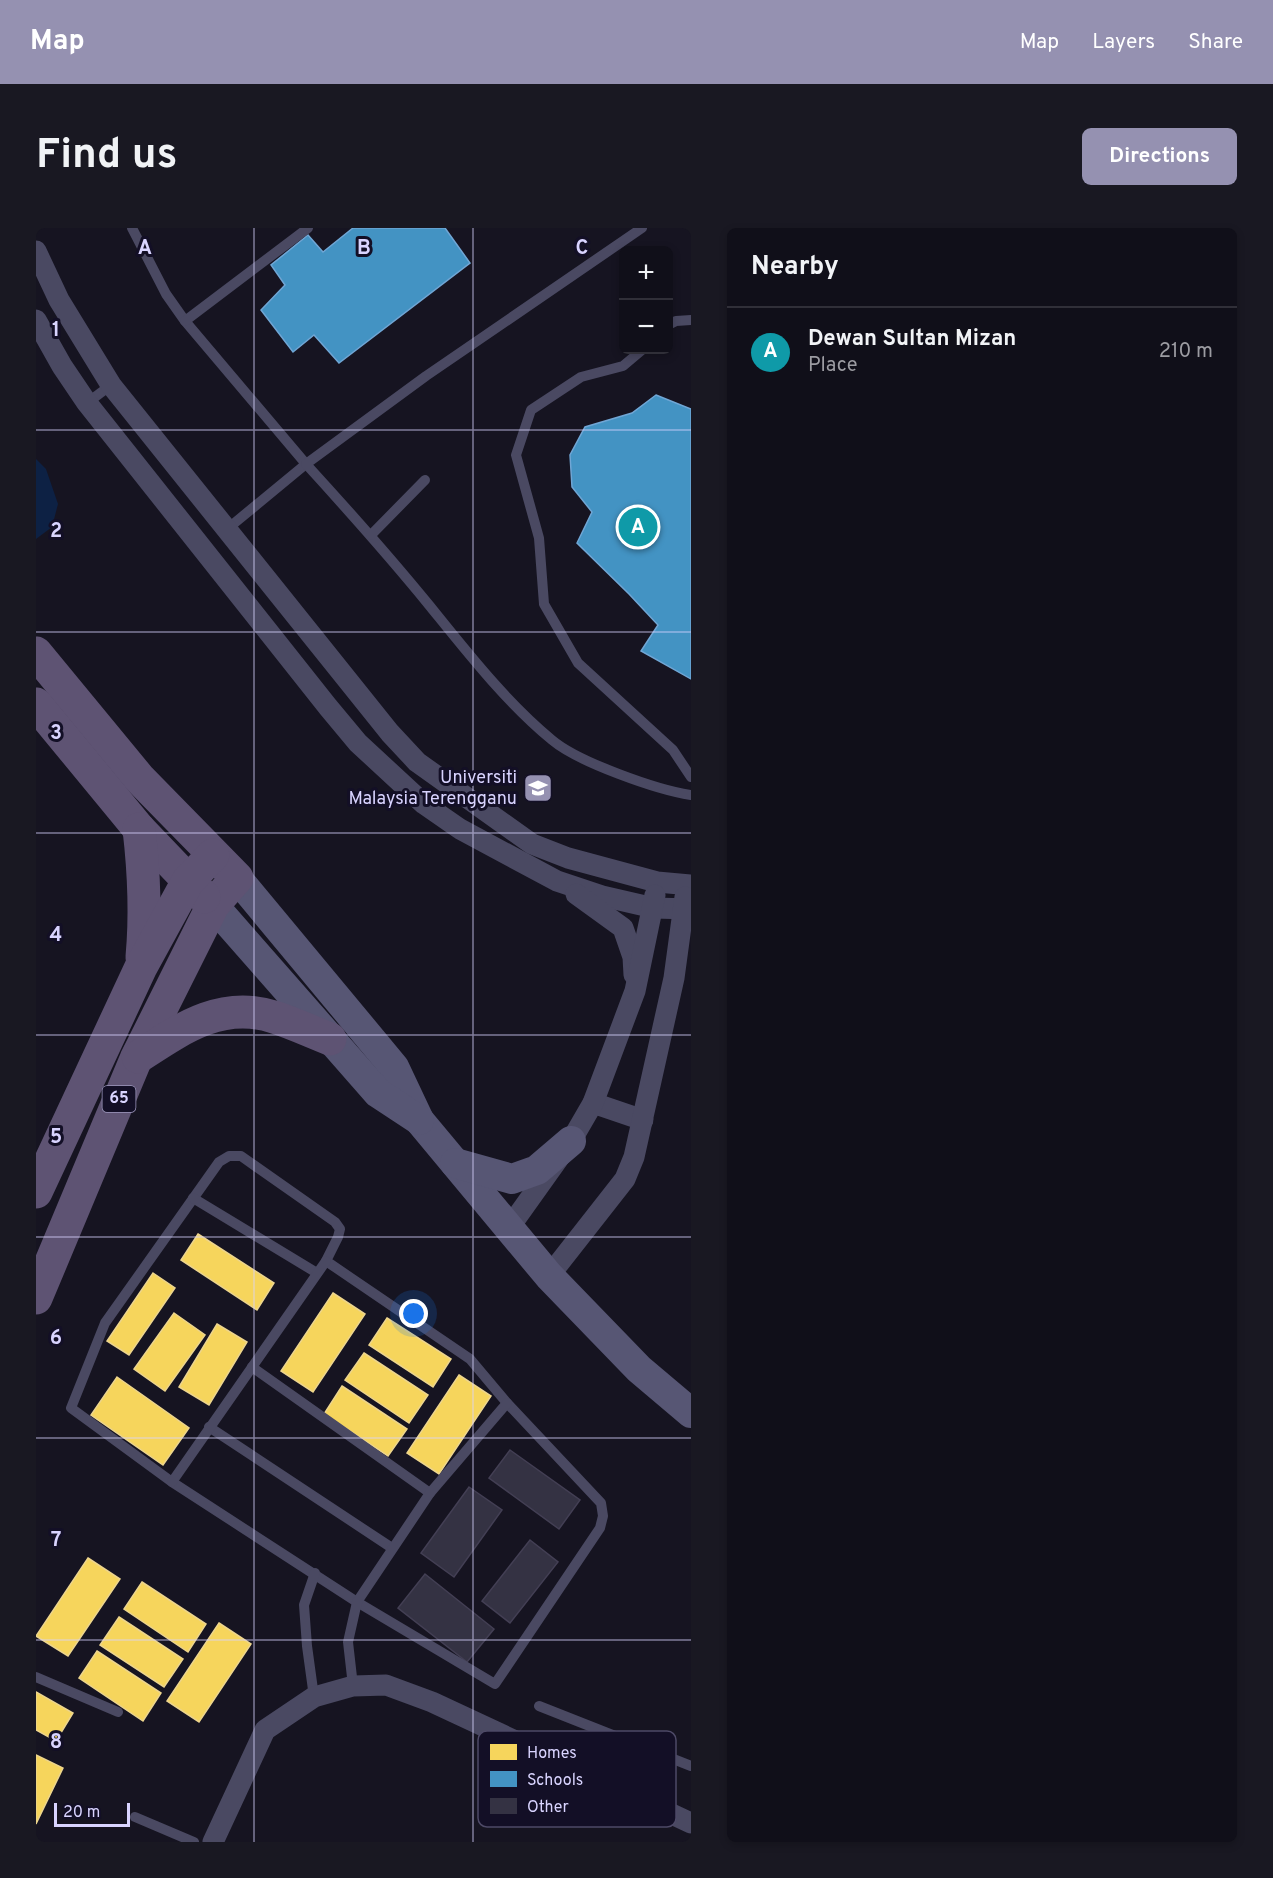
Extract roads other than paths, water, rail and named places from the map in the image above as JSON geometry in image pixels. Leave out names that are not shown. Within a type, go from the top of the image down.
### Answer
[{"type":"main road","points":[[36,653],[139,778],[237,878],[394,1067],[419,1120],[549,1276],[639,1369],[691,1413]]},
{"type":"main road","points":[[36,704],[139,830],[213,905],[378,1093],[419,1120]]},
{"type":"main road","points":[[139,830],[145,873],[146,921],[141,967]]},
{"type":"main road","name":"65","points":[[36,1192],[141,967],[188,881],[213,855]]},
{"type":"main road","name":"65","points":[[36,1298],[136,1059],[213,905],[237,878]]},
{"type":"main road","points":[[136,1059],[181,1029],[211,1016],[239,1012],[272,1017],[330,1039]]},
{"type":"main road","points":[[455,1163],[512,1179],[537,1170],[571,1142]]},
{"type":"street","points":[[36,250],[58,300],[111,385],[390,733],[417,762],[532,844],[568,858],[657,882],[689,885],[687,909],[674,978],[634,1157],[625,1179],[549,1276]]},
{"type":"street","points":[[36,320],[62,366],[87,403],[327,707],[358,743],[424,804],[451,823],[557,881],[623,928],[633,957],[635,991]]},
{"type":"street","points":[[557,881],[602,896],[654,908],[687,909]]},
{"type":"street","points":[[509,1228],[571,1142],[593,1102],[635,991],[654,908],[657,882]]},
{"type":"street","points":[[674,978],[691,962]]},
{"type":"street","points":[[593,1102],[643,1120]]},
{"type":"street","points":[[213,1842],[265,1730],[314,1697],[353,1686],[386,1685],[432,1702],[494,1731]]},
{"type":"street","points":[[676,1816],[691,1823]]},
{"type":"lane","points":[[132,228],[166,294],[185,321],[306,464],[371,535],[492,681],[553,741],[586,760],[672,792],[691,795]]},
{"type":"lane","points":[[185,321],[308,228]]},
{"type":"lane","points":[[226,530],[306,464],[426,376],[642,228]]},
{"type":"lane","points":[[673,323],[691,320]]},
{"type":"lane","points":[[637,354],[623,366],[581,377],[531,410],[516,455],[539,538],[544,604],[578,663],[673,750],[691,777]]},
{"type":"lane","points":[[87,403],[111,385]]},
{"type":"lane","points":[[371,535],[425,480]]},
{"type":"lane","points":[[172,1482],[326,1262],[340,1229],[335,1222],[241,1156],[229,1156],[219,1162],[105,1323],[71,1408],[172,1482],[357,1602],[495,1684],[600,1528],[603,1516],[601,1503],[507,1403],[470,1359],[326,1262]]},
{"type":"lane","points":[[193,1198],[317,1273]]},
{"type":"lane","points":[[252,1367],[430,1493]]},
{"type":"lane","points":[[353,1686],[348,1642],[357,1602],[430,1493],[507,1403]]},
{"type":"lane","points":[[209,1427],[392,1548]]},
{"type":"lane","points":[[314,1697],[304,1605],[315,1573]]},
{"type":"lane","points":[[36,1677],[118,1712]]},
{"type":"lane","points":[[539,1706],[602,1731]]},
{"type":"lane","points":[[676,1760],[691,1766]]},
{"type":"lane","points":[[135,1817],[194,1842]]},
{"type":"water","points":[[36,459],[46,469],[58,504],[52,527],[36,539]]},
{"type":"place","name":"Dewan Sultan Mizan","points":[[638,527]]},
{"type":"place","name":"Universiti Malaysia Terengganu","points":[[538,788]]}]
